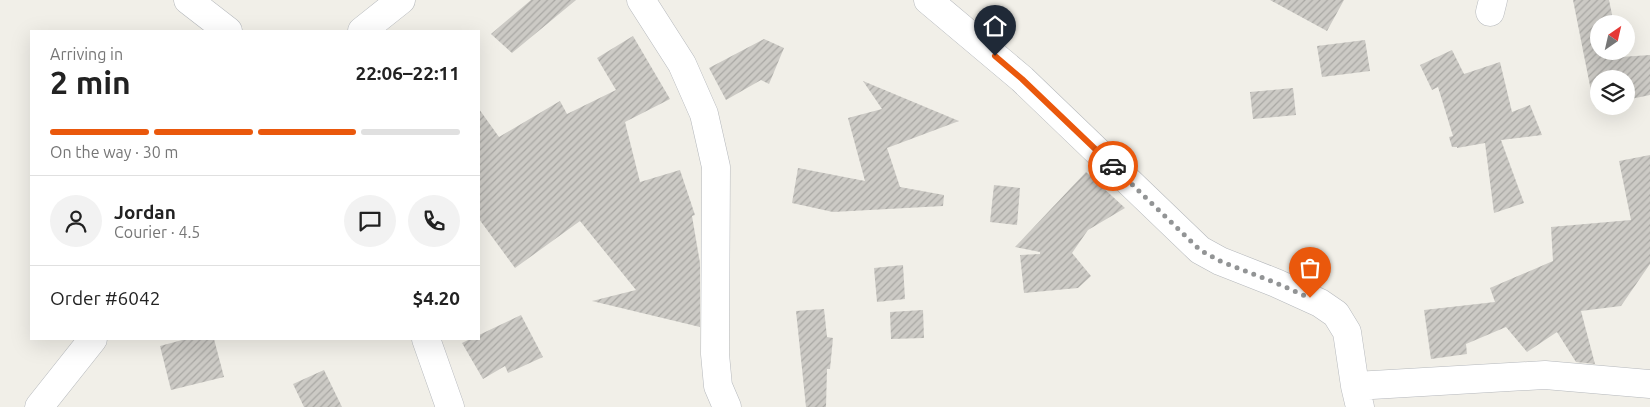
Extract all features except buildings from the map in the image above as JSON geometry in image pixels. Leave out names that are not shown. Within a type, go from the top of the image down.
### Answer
[{"type":"street","points":[[188,0],[227,30]]},
{"type":"street","points":[[363,30],[401,0]]},
{"type":"street","points":[[641,0],[682,64],[704,114],[716,167],[715,354],[718,386],[727,407]]},
{"type":"street","points":[[928,0],[1022,79],[1200,250],[1220,261],[1320,303],[1336,314],[1347,332],[1358,396],[1545,375],[1650,384]]},
{"type":"street","points":[[39,407],[92,340]]},
{"type":"street","points":[[426,340],[450,407]]},
{"type":"way so far","points":[[1113,166],[1200,250],[1220,261],[1310,298]]},
{"type":"route","points":[[995,56],[1022,79],[1113,166]]}]
